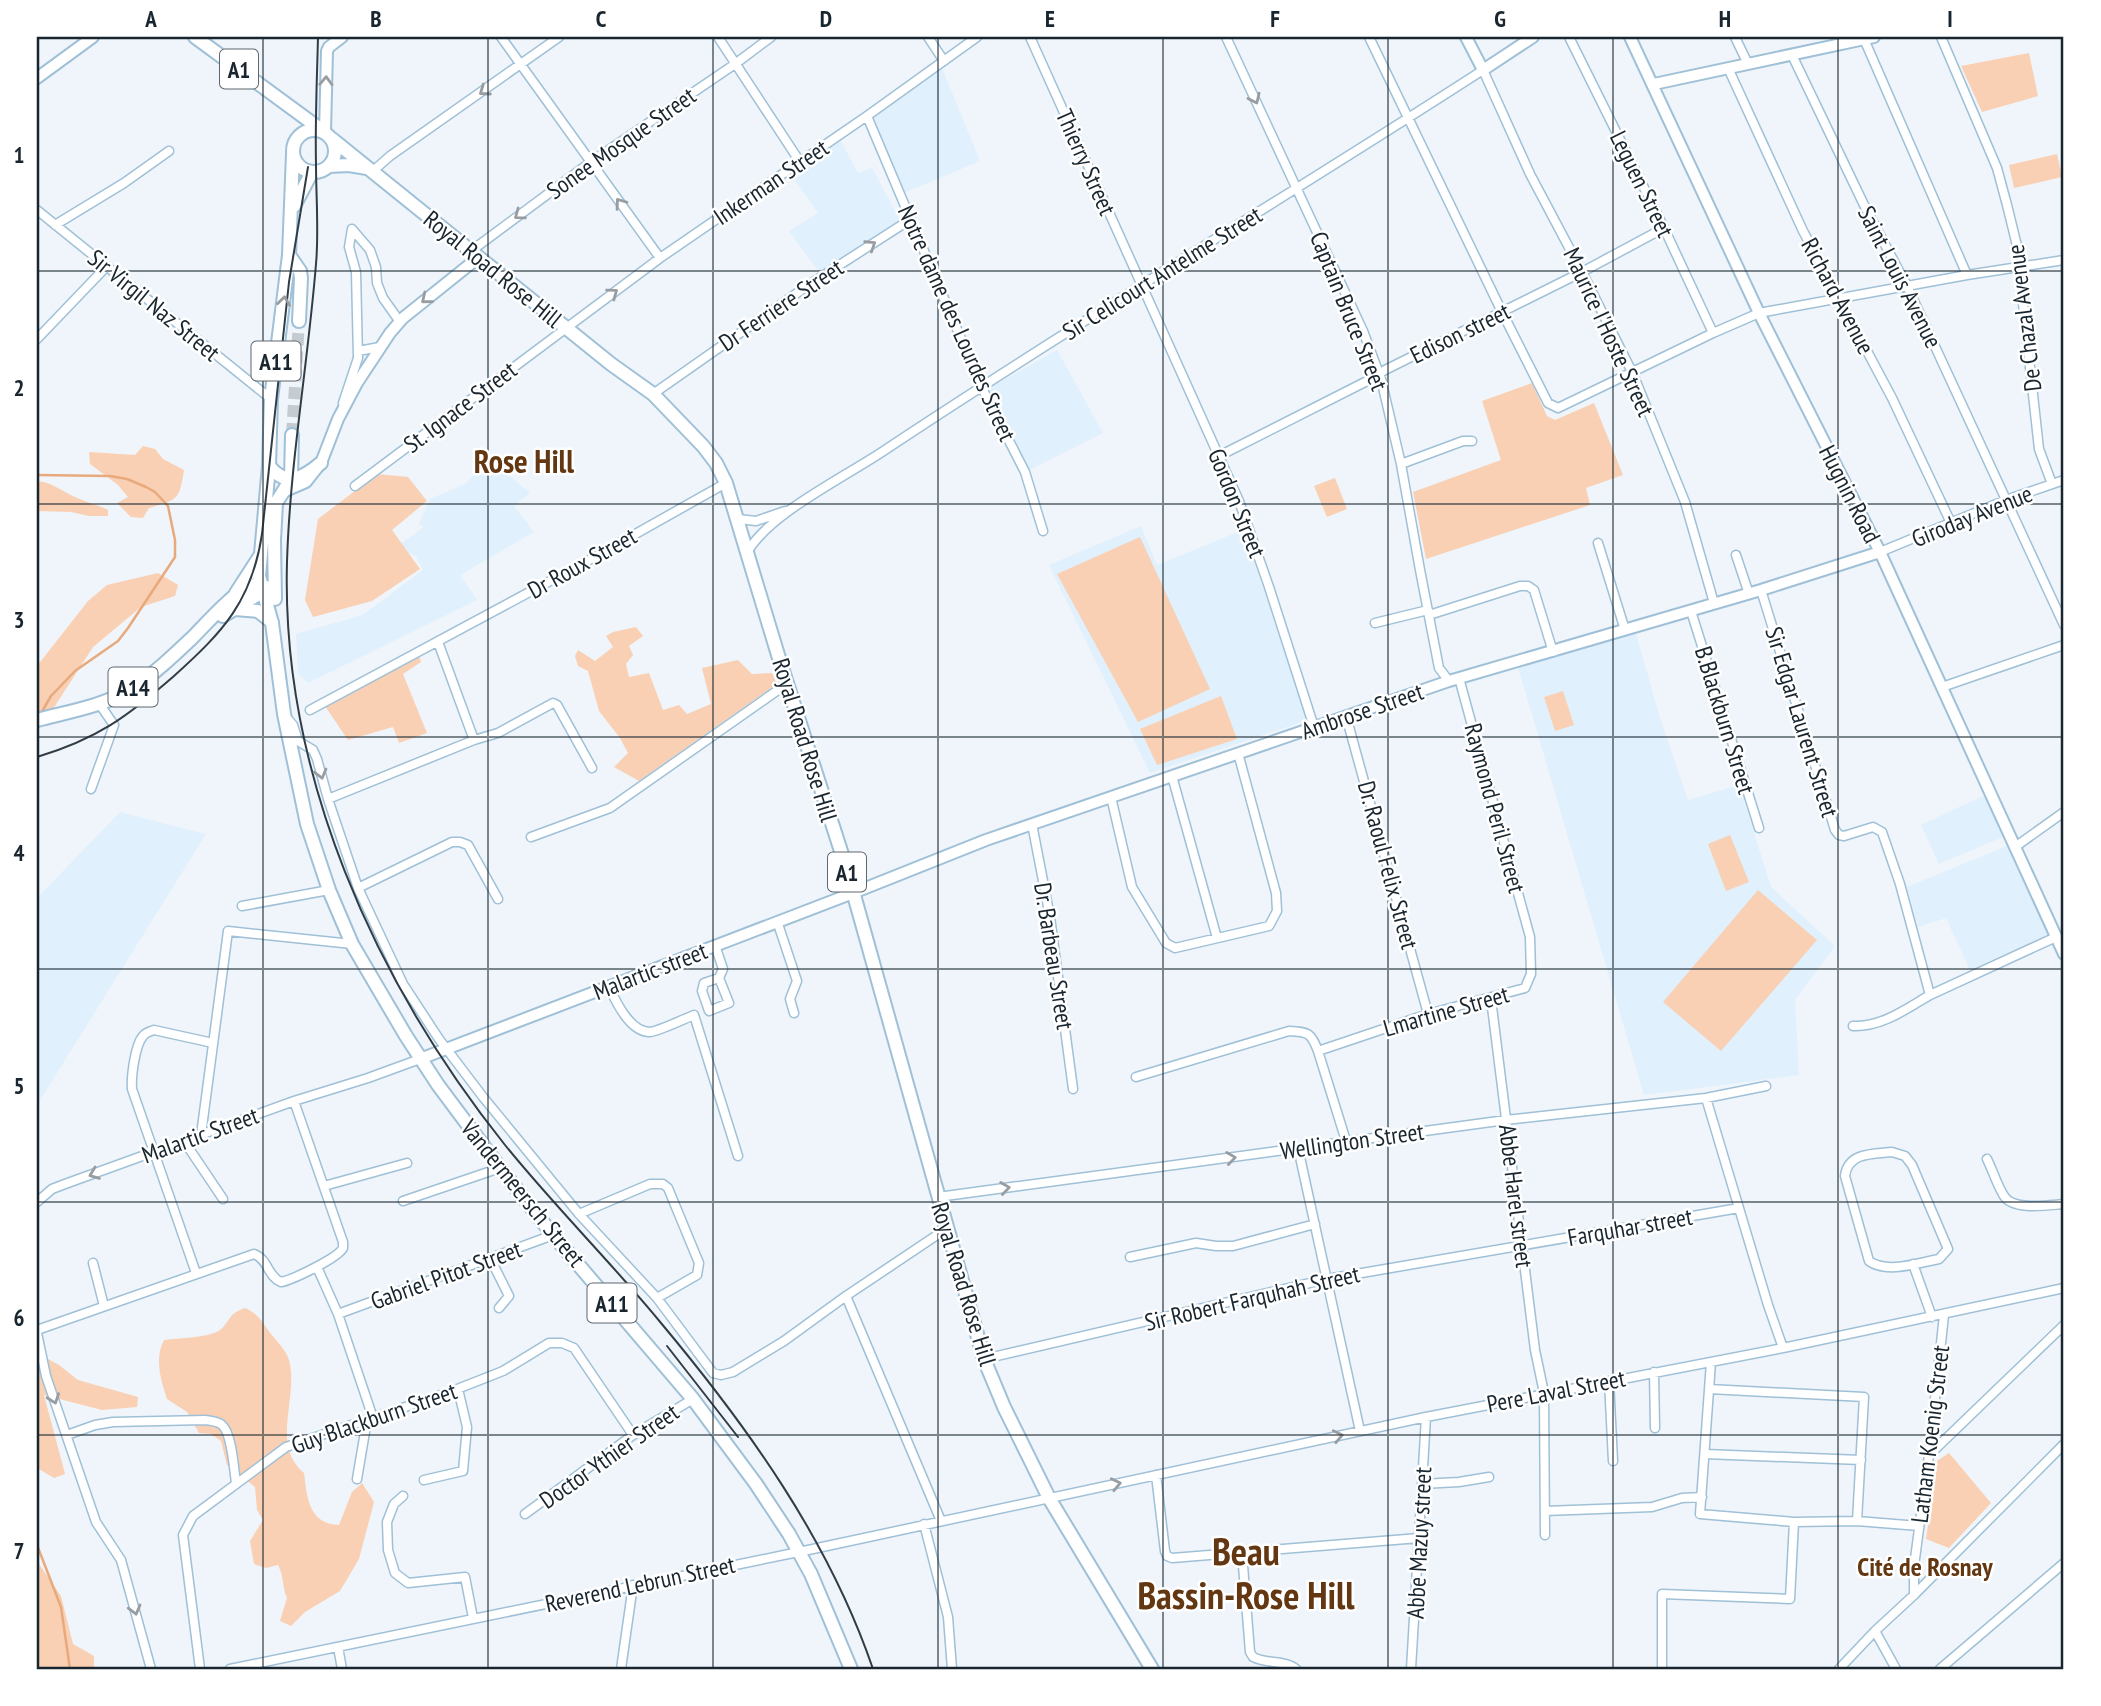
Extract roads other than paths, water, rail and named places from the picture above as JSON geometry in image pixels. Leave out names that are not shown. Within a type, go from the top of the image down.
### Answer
[{"type":"main road","name":"Royal Road Rose Hill","points":[[195,37],[327,134],[611,364],[653,394],[716,463],[738,519],[853,893],[984,1359],[1004,1407],[1049,1498],[1153,1669]]},
{"type":"main road","name":"Royal Road Rose Hill","points":[[282,101],[292,115],[300,135]]},
{"type":"main road","points":[[315,130],[327,134],[336,153],[329,166],[324,170],[312,172],[298,165],[293,154],[295,141],[300,135],[315,130]]},
{"type":"main road","name":"A11","points":[[290,213],[293,154]]},
{"type":"main road","points":[[329,166],[349,165],[372,170]]},
{"type":"main road","name":"A11","points":[[290,213],[312,172]]},
{"type":"main road","name":"Vandermeersch Street","points":[[290,213],[289,255],[271,399],[259,576],[272,623],[277,676],[309,832],[330,890],[352,944],[420,1059],[500,1168],[553,1235],[693,1399],[756,1484],[800,1551],[851,1669]]},
{"type":"main road","name":"A11","points":[[289,255],[300,271],[299,321]]},
{"type":"main road","points":[[291,479],[292,435]]},
{"type":"main road","points":[[268,466],[282,478],[291,479],[301,477],[321,463]]},
{"type":"main road","name":"Vandermeersch Street","points":[[277,676],[278,622],[274,540],[276,503],[291,479]]},
{"type":"main road","points":[[263,588],[270,581],[274,540]]},
{"type":"main road","points":[[261,554],[233,604],[265,615],[272,623]]},
{"type":"main road","points":[[263,588],[272,590],[275,598]]},
{"type":"main road","name":"A14","points":[[37,720],[129,690],[233,604],[263,588]]},
{"type":"street","points":[[37,78],[93,37]]},
{"type":"street","points":[[327,134],[327,51],[328,47],[342,37]]},
{"type":"street","points":[[501,37],[660,258]]},
{"type":"street","points":[[372,170],[559,37]]},
{"type":"street","points":[[718,37],[800,162]]},
{"type":"street","name":"Sonee Mosque Street","points":[[475,254],[590,162],[771,37]]},
{"type":"street","points":[[928,37],[944,61]]},
{"type":"street","name":"Inkerman Street","points":[[566,327],[660,258],[977,37]]},
{"type":"street","name":"Thierry Street","points":[[1030,37],[1141,286]]},
{"type":"street","name":"Captain Bruce Street","points":[[1226,37],[1363,331],[1379,373],[1401,464],[1439,668],[1454,680]]},
{"type":"street","points":[[1370,37],[1548,403],[1558,408],[1759,313],[2064,260]]},
{"type":"street","points":[[1466,37],[1483,70]]},
{"type":"street","name":"Sir Celicourt Antelme Street","points":[[748,551],[757,538],[791,510],[981,386],[1297,189],[1532,37]]},
{"type":"street","name":"Leguen Street","points":[[1569,37],[1713,333]]},
{"type":"street","name":"Hugnin Road","points":[[1630,37],[1759,313],[1880,552],[2064,954]]},
{"type":"street","points":[[1735,37],[1748,64]]},
{"type":"street","name":"De Chazal Avenue","points":[[1941,37],[1997,168],[2022,267],[2023,304],[2039,449],[2052,484]]},
{"type":"street","points":[[1654,84],[1792,55],[1830,41],[1869,38],[1967,275]]},
{"type":"street","name":"Saint Louis Avenue","points":[[1792,55],[1865,207],[1907,286],[2064,625]]},
{"type":"street","name":"Richard Avenue","points":[[1728,68],[1803,231],[1892,398],[1951,523]]},
{"type":"street","name":"Maurice I'Hoste Street","points":[[1483,70],[1530,174],[1633,373],[1685,502],[1714,603]]},
{"type":"street","name":"Notre dame des Lourdes Street","points":[[867,116],[981,386],[1026,472],[1043,531]]},
{"type":"street","points":[[55,225],[124,183],[169,151]]},
{"type":"street","name":"Sir Virgil Naz Street","points":[[37,210],[271,399]]},
{"type":"street","name":"Dr Ferriere Street","points":[[653,394],[799,291],[911,219]]},
{"type":"street","name":"Edison street","points":[[1219,456],[1583,272],[1664,228]]},
{"type":"street","points":[[283,492],[306,482],[321,463],[358,358],[356,272],[349,247],[352,229],[370,250],[383,298],[400,322]]},
{"type":"street","points":[[338,419],[380,347],[400,322],[475,254]]},
{"type":"street","points":[[37,339],[106,267]]},
{"type":"street","name":"Gordon Street","points":[[1141,286],[1239,501],[1314,727]]},
{"type":"street","name":"St. Ignace Street","points":[[355,486],[566,327]]},
{"type":"street","points":[[358,351],[380,347]]},
{"type":"street","points":[[1401,464],[1463,441],[1472,441]]},
{"type":"street","name":"Giroday Avenue","points":[[1880,552],[2006,500],[2064,480]]},
{"type":"street","name":"Dr Roux Street","points":[[310,710],[726,483]]},
{"type":"street","name":"Sir Celicourt Antelme Street","points":[[738,519],[756,521],[791,510]]},
{"type":"street","points":[[1598,543],[1625,630]]},
{"type":"street","name":"Ambrose Street","points":[[853,893],[986,840],[1454,680],[1749,594],[1880,552]]},
{"type":"street","points":[[1736,555],[1749,594]]},
{"type":"street","points":[[1375,623],[1528,586],[1534,590],[1553,652]]},
{"type":"street","name":"Sir Edgar Laurent Street","points":[[1761,590],[1835,830],[1844,836],[1873,827],[1882,832],[1900,884],[1930,995]]},
{"type":"street","name":"B.Blackburn Street","points":[[1690,611],[1759,828]]},
{"type":"street","points":[[438,642],[474,740]]},
{"type":"street","points":[[1942,687],[2064,645]]},
{"type":"street","name":"Raymond Peril Street","points":[[1454,680],[1530,937]]},
{"type":"street","points":[[531,837],[610,807],[788,683]]},
{"type":"street","points":[[91,789],[114,724],[98,702]]},
{"type":"street","points":[[328,799],[474,740],[498,733],[555,703],[592,768]]},
{"type":"street","points":[[284,714],[293,725],[298,741],[313,750],[358,888],[403,984],[446,1049],[579,1214],[657,1298],[713,1373],[721,1375],[733,1372],[785,1341],[846,1296],[946,1229]]},
{"type":"street","name":"Dr. Raoul Felix Street","points":[[1346,716],[1428,1014]]},
{"type":"street","points":[[1111,797],[1132,887],[1166,943],[1175,948],[1269,926],[1277,911],[1276,893],[1238,754]]},
{"type":"street","points":[[1172,776],[1217,938]]},
{"type":"street","points":[[2015,847],[2064,812]]},
{"type":"street","name":"Dr. Barbeau Street","points":[[1032,824],[1050,917],[1073,1089]]},
{"type":"street","points":[[358,888],[452,842],[460,842],[468,845],[498,899]]},
{"type":"street","points":[[242,906],[330,890]]},
{"type":"street","name":"Malartic street","points":[[420,1059],[853,893]]},
{"type":"street","points":[[777,921],[797,981],[790,999],[794,1013]]},
{"type":"street","points":[[201,1135],[228,931],[352,944]]},
{"type":"street","name":"Lmartine Street","points":[[1318,1051],[1428,1014],[1525,988],[1531,974],[1530,937]]},
{"type":"street","points":[[1853,1026],[1866,1027],[1891,1018],[1930,995],[2056,937]]},
{"type":"street","points":[[609,987],[619,1008],[629,1020],[639,1028],[651,1032],[709,1011],[729,1003],[719,978],[723,969],[715,945]]},
{"type":"street","points":[[709,1011],[702,991],[704,983],[719,978]]},
{"type":"street","name":"Abbe Harel street","points":[[1491,999],[1535,1350],[1544,1393],[1545,1535]]},
{"type":"street","points":[[694,1015],[738,1156]]},
{"type":"street","points":[[196,1273],[132,1089],[131,1076],[140,1039],[145,1033],[154,1030],[213,1043]]},
{"type":"street","points":[[1136,1077],[1289,1031],[1306,1032],[1312,1037],[1318,1051],[1346,1141]]},
{"type":"street","name":"Malartic Street","points":[[37,1202],[52,1189],[294,1101],[420,1059]]},
{"type":"street","name":"Wellington Street","points":[[938,1197],[1506,1120],[1706,1098],[1766,1086]]},
{"type":"street","points":[[1706,1098],[1783,1348]]},
{"type":"street","points":[[151,1669],[121,1560],[96,1522],[46,1376],[37,1331],[254,1254],[262,1258],[276,1280],[281,1282],[317,1267],[338,1253],[343,1248],[343,1242],[294,1101]]},
{"type":"street","points":[[184,1141],[223,1199]]},
{"type":"street","points":[[1298,1148],[1360,1431]]},
{"type":"street","points":[[1892,1152],[1905,1156],[1912,1165],[1948,1249],[1939,1259],[1913,1264],[1885,1268],[1869,1261],[1845,1176],[1849,1164],[1860,1155],[1892,1152]]},
{"type":"street","points":[[1987,1159],[2004,1197],[2010,1203],[2064,1205]]},
{"type":"street","points":[[324,1186],[407,1163]]},
{"type":"street","points":[[403,1201],[500,1168]]},
{"type":"street","points":[[579,1214],[650,1184],[663,1184],[668,1188],[699,1263],[699,1269],[697,1275],[657,1298]]},
{"type":"street","name":"Farquhar street","points":[[1522,1246],[1739,1208]]},
{"type":"street","points":[[1130,1257],[1196,1243],[1233,1246],[1315,1224]]},
{"type":"street","name":"Gabriel Pitot Street","points":[[338,1314],[553,1235]]},
{"type":"street","name":"Sir Robert Farquhah Street","points":[[984,1359],[1327,1279],[1522,1246]]},
{"type":"street","points":[[491,1258],[509,1296],[499,1307]]},
{"type":"street","points":[[93,1263],[104,1306]]},
{"type":"street","points":[[1913,1264],[1932,1317]]},
{"type":"street","points":[[317,1267],[338,1314],[370,1419],[357,1479]]},
{"type":"street","name":"Pere Laval Street","points":[[1049,1498],[1426,1417],[1783,1348],[2064,1289]]},
{"type":"street","points":[[846,1296],[941,1521]]},
{"type":"street","name":"Latham Koenig Street","points":[[1914,1595],[1914,1566],[1944,1315]]},
{"type":"street","points":[[1929,1455],[2064,1325]]},
{"type":"street","name":"Guy Blackburn Street","points":[[200,1669],[183,1535],[193,1516],[286,1447],[458,1389],[503,1371],[549,1343],[562,1343],[574,1348],[633,1436]]},
{"type":"street","points":[[1710,1362],[1700,1514],[1794,1522],[1857,1521],[1919,1526]]},
{"type":"street","points":[[1654,1373],[1655,1428]]},
{"type":"street","points":[[1609,1381],[1613,1461]]},
{"type":"street","points":[[424,1480],[463,1471],[467,1426],[458,1389]]},
{"type":"street","points":[[1709,1389],[1864,1397],[1857,1521]]},
{"type":"street","name":"Doctor Ythier Street","points":[[525,1514],[633,1436],[693,1399]]},
{"type":"street","name":"Abbe Mazuy street","points":[[1411,1669],[1426,1417]]},
{"type":"street","points":[[67,1435],[113,1422],[218,1422],[225,1427],[229,1438],[236,1483]]},
{"type":"street","points":[[1839,1669],[2064,1444]]},
{"type":"street","points":[[1705,1454],[1861,1460]]},
{"type":"street","points":[[1156,1475],[1167,1556],[1172,1558],[1419,1538]]},
{"type":"street","points":[[1422,1484],[1489,1477]]},
{"type":"street","points":[[403,1496],[394,1504],[387,1522],[388,1550],[395,1573],[408,1583],[466,1577],[473,1618]]},
{"type":"street","points":[[1545,1511],[1651,1507],[1682,1498],[1702,1497]]},
{"type":"street","name":"Reverend Lebrun Street","points":[[230,1669],[1049,1498]]},
{"type":"street","points":[[1662,1669],[1662,1594],[1790,1599],[1794,1522]]},
{"type":"street","points":[[923,1524],[948,1617],[952,1669]]},
{"type":"street","points":[[1242,1553],[1250,1651],[1253,1657],[1261,1661],[1293,1667]]},
{"type":"street","points":[[1940,1669],[2064,1563]]},
{"type":"street","points":[[621,1669],[634,1585]]},
{"type":"street","points":[[1875,1631],[1896,1669]]},
{"type":"street","points":[[338,1647],[342,1669]]},
{"type":"waterway","points":[[37,475],[110,476],[146,487],[168,506],[175,540],[175,557],[118,641],[75,671],[51,696],[40,715]]},
{"type":"waterway","points":[[37,1545],[61,1607],[70,1669]]},
{"type":"tunnel","points":[[292,435],[299,321]]},
{"type":"tram line","points":[[318,37],[317,252],[292,487],[287,562],[289,641],[300,720],[319,797],[345,872],[377,945],[415,1015],[458,1082],[505,1145],[661,1323],[755,1444],[810,1530],[834,1575],[873,1669]]},
{"type":"tram line","points":[[37,757],[77,743],[126,715],[207,645],[233,614],[243,597],[251,578],[262,534],[289,282],[308,167]]},
{"type":"tram line","points":[[667,1346],[738,1437]]},
{"type":"district","name":"Rose Hill","points":[[524,461]]},
{"type":"district","name":"Cité de Rosnay","points":[[1925,1566]]},
{"type":"district","name":"Beau Bassin-Rose Hill","points":[[1246,1572]]}]
